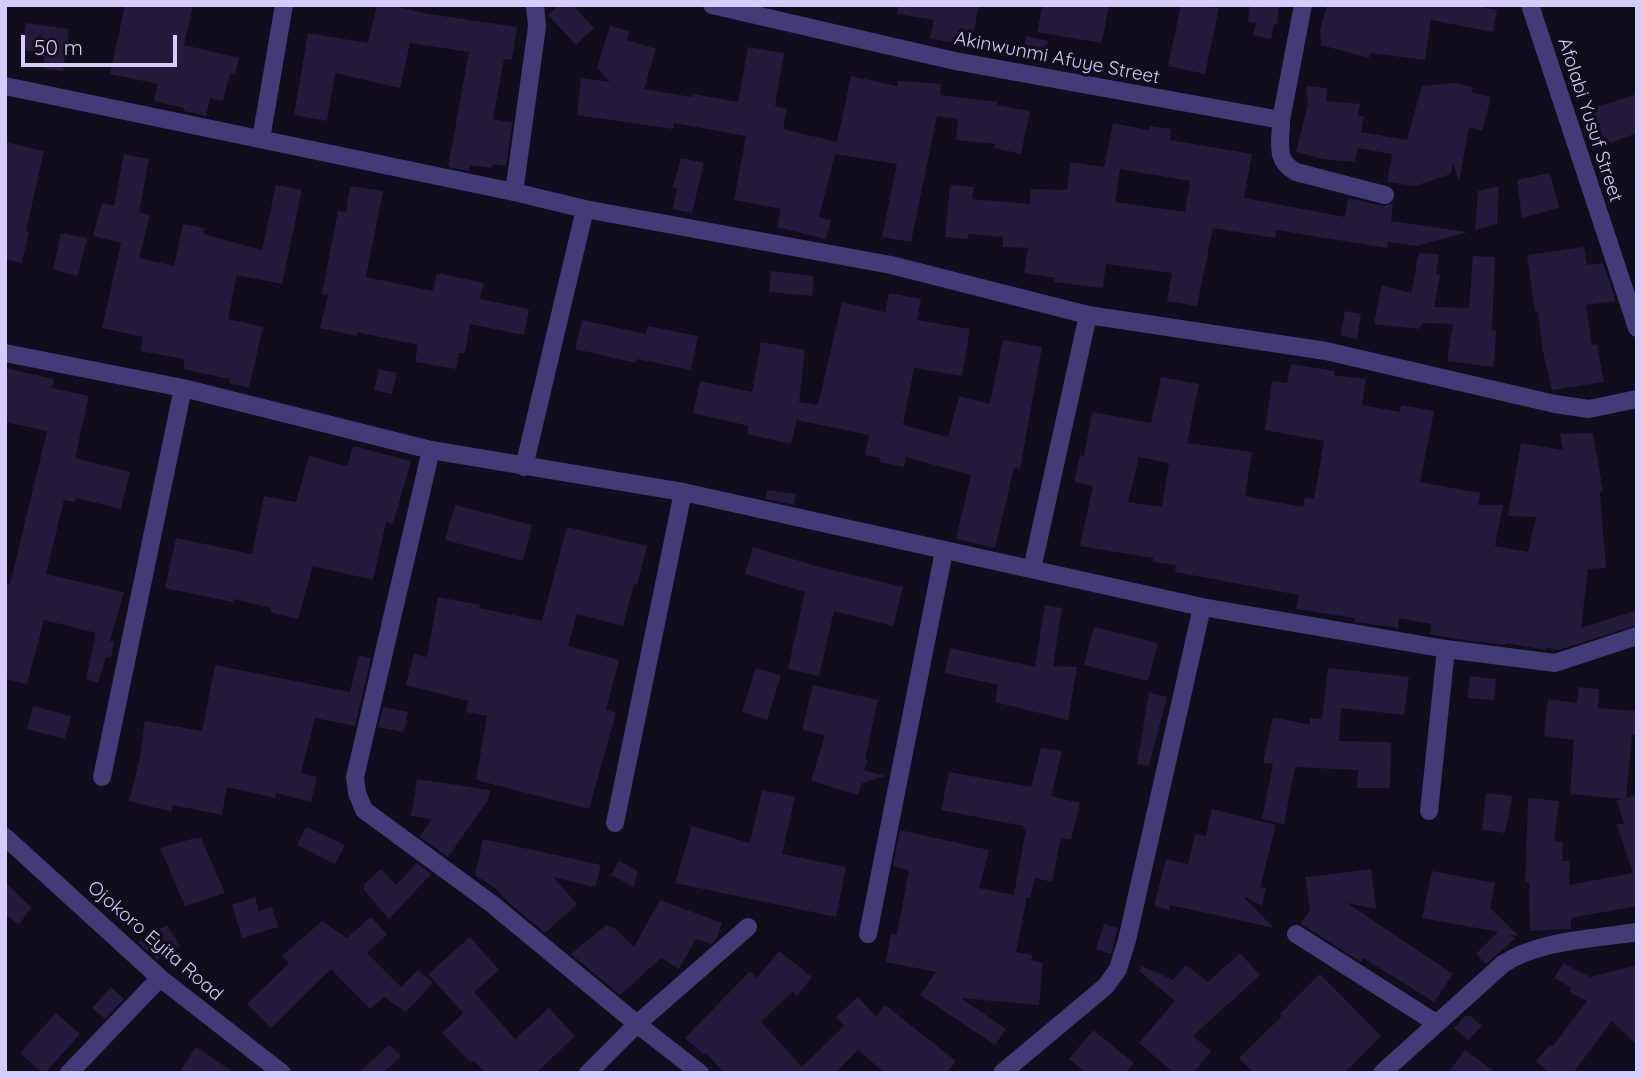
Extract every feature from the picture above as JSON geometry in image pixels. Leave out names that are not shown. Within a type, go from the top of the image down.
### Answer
[{"type":"street","points":[[261,139],[284,5]]},
{"type":"street","points":[[514,192],[537,27],[535,5]]},
{"type":"street","name":"Akinwunmi Afuye Street","points":[[712,5],[955,61],[1281,121]]},
{"type":"street","points":[[1303,5],[1281,121],[1280,158],[1285,166],[1296,172],[1385,195]]},
{"type":"street","name":"Afolabi Yusuf Street","points":[[1530,5],[1637,328]]},
{"type":"street","points":[[5,86],[585,209],[891,265],[1088,315],[1326,351],[1555,404],[1589,409],[1637,399]]},
{"type":"street","points":[[524,467],[585,209]]},
{"type":"street","points":[[1032,569],[1088,315]]},
{"type":"street","points":[[5,354],[183,388],[431,450],[683,492],[1202,607],[1446,649],[1555,663],[1637,636]]},
{"type":"street","points":[[102,777],[183,388]]},
{"type":"street","points":[[431,450],[355,777],[357,793],[364,810],[492,904],[700,1073]]},
{"type":"street","points":[[615,824],[683,492]]},
{"type":"street","points":[[868,934],[944,551]]},
{"type":"street","points":[[1002,1073],[1106,986],[1118,969],[1130,927],[1202,607]]},
{"type":"street","points":[[1429,811],[1446,649]]},
{"type":"street","name":"Ojokoro Eyita Road","points":[[5,837],[160,978],[282,1073]]},
{"type":"street","points":[[588,1073],[637,1024],[748,927]]},
{"type":"street","points":[[1382,1073],[1517,954],[1637,932]]},
{"type":"street","points":[[1296,934],[1436,1023]]},
{"type":"street","points":[[69,1073],[160,978]]},
{"type":"building","points":[[125,5],[193,5],[184,45],[239,58],[235,74],[230,73],[223,101],[210,98],[206,116],[154,101],[158,84],[110,74]]},
{"type":"building","points":[[377,5],[517,27],[512,60],[504,59],[493,119],[512,123],[506,166],[493,164],[492,168],[470,165],[469,171],[448,167],[469,52],[410,43],[400,88],[335,73],[327,121],[294,115],[308,33],[368,43]]},
{"type":"building","points":[[559,5],[573,5],[594,28],[576,45],[548,15]]},
{"type":"building","points":[[898,5],[979,5],[971,47],[930,38],[934,20],[898,14]]},
{"type":"building","points":[[1043,5],[1109,5],[1102,43],[1037,32]]},
{"type":"building","points":[[1181,5],[1219,8],[1205,74],[1168,66]]},
{"type":"building","points":[[1250,5],[1279,5],[1277,25],[1274,24],[1271,39],[1253,35],[1256,23],[1248,22]]},
{"type":"building","points":[[1327,5],[1471,5],[1497,10],[1493,32],[1431,20],[1425,60],[1370,53],[1369,58],[1321,45],[1320,30]]},
{"type":"building","points":[[26,23],[69,29],[63,71],[43,68],[45,53],[22,50]]},
{"type":"building","points":[[610,26],[629,31],[627,40],[656,49],[644,89],[738,102],[748,47],[784,53],[775,106],[787,109],[783,129],[837,142],[851,76],[897,86],[898,81],[941,84],[940,95],[998,102],[997,105],[1030,111],[1021,154],[994,148],[995,144],[956,140],[958,119],[937,116],[911,242],[882,237],[897,164],[835,154],[819,217],[831,220],[826,239],[777,227],[781,209],[734,200],[746,136],[674,123],[673,129],[577,115],[581,78],[610,82],[597,68]]},
{"type":"building","points":[[1026,36],[1048,41],[1045,57],[1023,53]]},
{"type":"building","points":[[1455,83],[1473,87],[1472,92],[1491,97],[1482,131],[1469,127],[1459,182],[1453,163],[1451,174],[1415,186],[1387,182],[1392,154],[1358,148],[1355,162],[1323,159],[1296,152],[1308,104],[1306,86],[1327,88],[1326,101],[1360,104],[1358,116],[1364,116],[1361,132],[1407,140],[1422,86]]},
{"type":"building","points":[[1637,94],[1637,133],[1597,148],[1584,111]]},
{"type":"building","points":[[1113,123],[1149,130],[1150,126],[1171,129],[1170,140],[1252,154],[1244,198],[1345,217],[1348,198],[1383,206],[1393,203],[1391,221],[1468,232],[1417,246],[1388,242],[1387,248],[1276,230],[1275,238],[1213,228],[1197,306],[1167,301],[1172,273],[1106,264],[1103,288],[1054,282],[1055,278],[1024,273],[1028,248],[1003,247],[1003,237],[968,234],[968,239],[945,237],[950,185],[974,187],[972,199],[1030,204],[1031,189],[1067,190],[1070,162],[1104,167]],"holes":[[[1120,169],[1190,181],[1185,212],[1115,202]]]},
{"type":"building","points":[[5,142],[44,151],[26,231],[29,232],[22,263],[5,259]]},
{"type":"building","points":[[124,154],[149,159],[139,212],[150,215],[139,258],[174,266],[183,224],[205,228],[203,234],[262,250],[276,185],[302,190],[282,284],[237,275],[228,319],[263,327],[249,388],[229,383],[230,379],[183,369],[185,359],[140,351],[143,337],[102,328],[121,243],[93,236],[102,203],[114,206]]},
{"type":"building","points":[[681,158],[704,163],[692,213],[673,209],[677,188],[673,187]]},
{"type":"building","points":[[1550,173],[1559,208],[1522,218],[1517,180]]},
{"type":"building","points":[[350,186],[383,191],[366,277],[433,291],[437,273],[484,283],[480,299],[529,309],[524,335],[470,324],[465,353],[459,353],[456,369],[415,362],[418,345],[357,332],[357,336],[320,328],[328,295],[322,294],[338,211],[346,212]]},
{"type":"building","points":[[1499,186],[1497,224],[1475,230],[1478,191]]},
{"type":"building","points":[[61,233],[87,238],[78,276],[53,270]]},
{"type":"building","points":[[1584,247],[1587,265],[1603,263],[1615,301],[1586,305],[1592,345],[1597,344],[1604,382],[1552,390],[1543,352],[1538,312],[1535,312],[1527,255]]},
{"type":"building","points":[[1419,253],[1439,254],[1436,274],[1440,275],[1434,307],[1469,308],[1473,256],[1495,257],[1492,330],[1496,330],[1493,367],[1447,361],[1453,324],[1422,323],[1419,329],[1374,324],[1382,285],[1411,293]]},
{"type":"building","points":[[771,271],[814,276],[812,296],[769,292]]},
{"type":"building","points":[[889,293],[921,299],[917,320],[970,329],[962,376],[914,368],[903,425],[948,437],[959,396],[990,404],[1003,340],[1042,347],[1020,469],[1014,468],[995,548],[956,539],[971,475],[906,457],[904,467],[879,462],[880,458],[865,455],[869,435],[797,420],[791,444],[747,434],[749,426],[693,413],[700,381],[752,392],[761,342],[805,350],[799,402],[818,405],[842,302],[885,312]]},
{"type":"building","points":[[1345,311],[1361,314],[1357,339],[1340,335]]},
{"type":"building","points":[[582,320],[646,334],[648,326],[698,336],[691,370],[637,359],[636,363],[575,349]]},
{"type":"building","points":[[1291,364],[1335,371],[1334,375],[1366,379],[1362,405],[1400,412],[1401,405],[1434,411],[1420,482],[1480,493],[1478,505],[1503,505],[1495,546],[1528,552],[1536,517],[1508,516],[1521,443],[1563,450],[1560,434],[1593,433],[1603,491],[1600,492],[1606,568],[1588,569],[1581,628],[1637,610],[1637,625],[1559,650],[1457,639],[1430,634],[1431,624],[1399,618],[1398,628],[1296,609],[1299,595],[1175,572],[1176,565],[1153,562],[1153,558],[1080,546],[1093,486],[1074,482],[1080,455],[1084,456],[1092,412],[1151,423],[1161,377],[1199,384],[1187,443],[1252,452],[1245,496],[1303,507],[1305,498],[1314,499],[1324,441],[1265,430],[1272,381],[1287,383]],"holes":[[[1139,457],[1169,463],[1162,507],[1128,502]]]},
{"type":"building","points":[[5,368],[54,379],[52,388],[89,396],[75,458],[130,472],[121,509],[76,498],[75,502],[64,500],[46,574],[124,592],[110,641],[114,642],[111,658],[106,657],[98,683],[86,679],[96,633],[44,620],[27,684],[5,679],[5,584],[10,584],[47,431],[5,422]]},
{"type":"building","points":[[379,369],[397,373],[392,394],[374,390]]},
{"type":"building","points":[[353,446],[411,461],[393,524],[386,522],[373,580],[313,566],[298,619],[270,612],[271,608],[234,599],[233,602],[165,588],[176,538],[252,554],[264,496],[296,502],[309,456],[347,466]]},
{"type":"building","points":[[767,490],[796,494],[794,505],[766,499]]},
{"type":"building","points":[[455,505],[532,525],[523,561],[445,540]]},
{"type":"building","points":[[567,527],[647,546],[623,626],[577,614],[568,646],[619,660],[606,710],[616,713],[589,809],[476,780],[487,716],[466,712],[468,701],[406,685],[414,654],[427,657],[438,597],[542,621]]},
{"type":"building","points":[[753,547],[816,566],[903,587],[893,626],[834,611],[819,676],[788,669],[805,592],[745,574]]},
{"type":"building","points":[[1045,605],[1062,608],[1053,666],[1077,667],[1068,720],[995,702],[998,685],[945,673],[950,648],[1035,667]]},
{"type":"building","points":[[1094,627],[1158,643],[1148,681],[1084,665]]},
{"type":"building","points":[[359,655],[371,658],[355,726],[315,718],[301,773],[317,777],[311,802],[276,793],[275,798],[227,787],[222,815],[173,805],[172,812],[129,801],[139,762],[145,721],[202,731],[215,665],[350,692]]},
{"type":"building","points":[[756,668],[781,675],[767,720],[742,712]]},
{"type":"building","points":[[1328,668],[1409,677],[1404,715],[1341,708],[1339,741],[1391,742],[1390,788],[1357,788],[1358,770],[1295,767],[1284,824],[1262,819],[1273,764],[1263,763],[1273,717],[1310,725],[1310,718],[1322,719]]},
{"type":"building","points":[[1470,676],[1496,679],[1494,700],[1467,698]]},
{"type":"building","points":[[813,685],[878,700],[864,770],[885,776],[862,783],[858,795],[811,781],[825,735],[802,730]]},
{"type":"building","points":[[1579,687],[1599,689],[1598,708],[1637,711],[1637,735],[1632,735],[1626,798],[1637,794],[1637,906],[1571,918],[1571,929],[1530,931],[1529,882],[1525,882],[1528,798],[1559,801],[1554,841],[1563,842],[1562,861],[1570,861],[1569,885],[1633,873],[1617,825],[1624,823],[1617,801],[1623,799],[1570,794],[1574,740],[1544,736],[1548,699],[1577,703]]},
{"type":"building","points":[[1149,692],[1167,697],[1149,766],[1137,764]]},
{"type":"building","points":[[33,706],[71,716],[65,739],[27,729]]},
{"type":"building","points":[[383,707],[408,712],[404,732],[378,727]]},
{"type":"building","points":[[1041,748],[1062,751],[1051,796],[1080,803],[1071,840],[1061,838],[1052,882],[1035,878],[1030,898],[1027,897],[1016,952],[1033,955],[1031,960],[1043,963],[1039,1005],[961,998],[1006,1029],[995,1045],[920,995],[936,972],[886,962],[891,934],[897,935],[909,870],[893,866],[900,830],[989,850],[979,888],[1014,895],[1026,829],[1022,828],[1023,826],[941,810],[949,772],[1031,787]]},
{"type":"building","points":[[417,779],[490,790],[488,800],[448,857],[420,837],[432,819],[411,816]]},
{"type":"building","points":[[762,790],[795,797],[782,854],[846,867],[836,917],[675,883],[692,826],[750,843]]},
{"type":"building","points":[[1486,793],[1512,796],[1505,833],[1482,830]]},
{"type":"building","points":[[1212,809],[1276,825],[1260,887],[1266,888],[1262,906],[1246,897],[1245,899],[1274,928],[1170,905],[1169,910],[1154,906],[1166,859],[1188,864],[1195,834],[1206,836]]},
{"type":"building","points":[[306,827],[345,845],[335,864],[297,845]]},
{"type":"building","points":[[201,838],[225,893],[185,906],[160,848]]},
{"type":"building","points":[[483,839],[601,865],[595,887],[553,877],[577,904],[545,933],[495,888],[475,875]]},
{"type":"building","points":[[619,861],[638,871],[634,887],[611,875]]},
{"type":"building","points":[[417,863],[431,874],[389,919],[364,890],[364,884],[381,869],[396,885]]},
{"type":"building","points":[[1371,869],[1376,909],[1347,903],[1453,974],[1434,1002],[1363,958],[1361,962],[1301,924],[1310,910],[1305,876]]},
{"type":"building","points":[[1432,871],[1495,883],[1490,908],[1519,936],[1508,934],[1516,938],[1486,964],[1476,954],[1498,932],[1422,918]]},
{"type":"building","points":[[5,882],[31,907],[19,925],[5,914]]},
{"type":"building","points":[[255,897],[259,911],[272,907],[278,927],[242,938],[232,905]]},
{"type":"building","points":[[660,900],[722,923],[716,940],[711,944],[696,939],[679,969],[661,958],[620,995],[571,954],[606,925],[616,929],[634,947]]},
{"type":"building","points":[[371,917],[387,934],[367,953],[401,987],[418,970],[433,983],[406,1012],[384,997],[370,1009],[331,969],[271,1028],[247,1004],[289,963],[282,956],[322,921],[347,938]]},
{"type":"building","points":[[1104,924],[1118,928],[1111,954],[1096,949]]},
{"type":"building","points":[[167,925],[180,946],[157,960],[138,942]]},
{"type":"building","points":[[470,937],[499,970],[474,992],[515,1039],[549,1008],[575,1036],[536,1073],[485,1073],[474,1061],[471,1063],[442,1033],[463,1013],[428,974]]},
{"type":"building","points":[[779,951],[812,977],[797,996],[792,992],[761,1022],[802,1067],[844,1026],[836,1017],[858,997],[876,1017],[885,1005],[956,1061],[947,1073],[885,1073],[858,1050],[835,1073],[724,1073],[706,1053],[704,1055],[685,1038],[750,971],[757,978]]},
{"type":"building","points":[[1240,953],[1260,975],[1193,1036],[1211,1051],[1193,1073],[1174,1073],[1139,1043],[1175,1001],[1139,971],[1142,966],[1173,980],[1186,965],[1208,982]]},
{"type":"building","points":[[1563,963],[1590,977],[1637,965],[1637,1045],[1612,1021],[1573,1073],[1549,1073],[1536,1061],[1550,1045],[1552,1047],[1587,1001],[1569,992],[1572,988],[1554,978]]},
{"type":"building","points":[[1320,974],[1381,1036],[1344,1073],[1254,1073],[1239,1058]]},
{"type":"building","points":[[111,987],[124,999],[105,1019],[92,1008]]},
{"type":"building","points":[[56,1013],[80,1034],[45,1073],[42,1073],[20,1053]]},
{"type":"building","points":[[1465,1016],[1471,1016],[1482,1026],[1468,1040],[1454,1028]]},
{"type":"building","points":[[1093,1030],[1134,1063],[1126,1073],[1086,1073],[1069,1059]]},
{"type":"building","points":[[389,1045],[401,1056],[383,1073],[358,1073]]},
{"type":"building","points":[[196,1047],[235,1073],[179,1073]]},
{"type":"building","points":[[1465,1050],[1496,1073],[1448,1073]]}]
